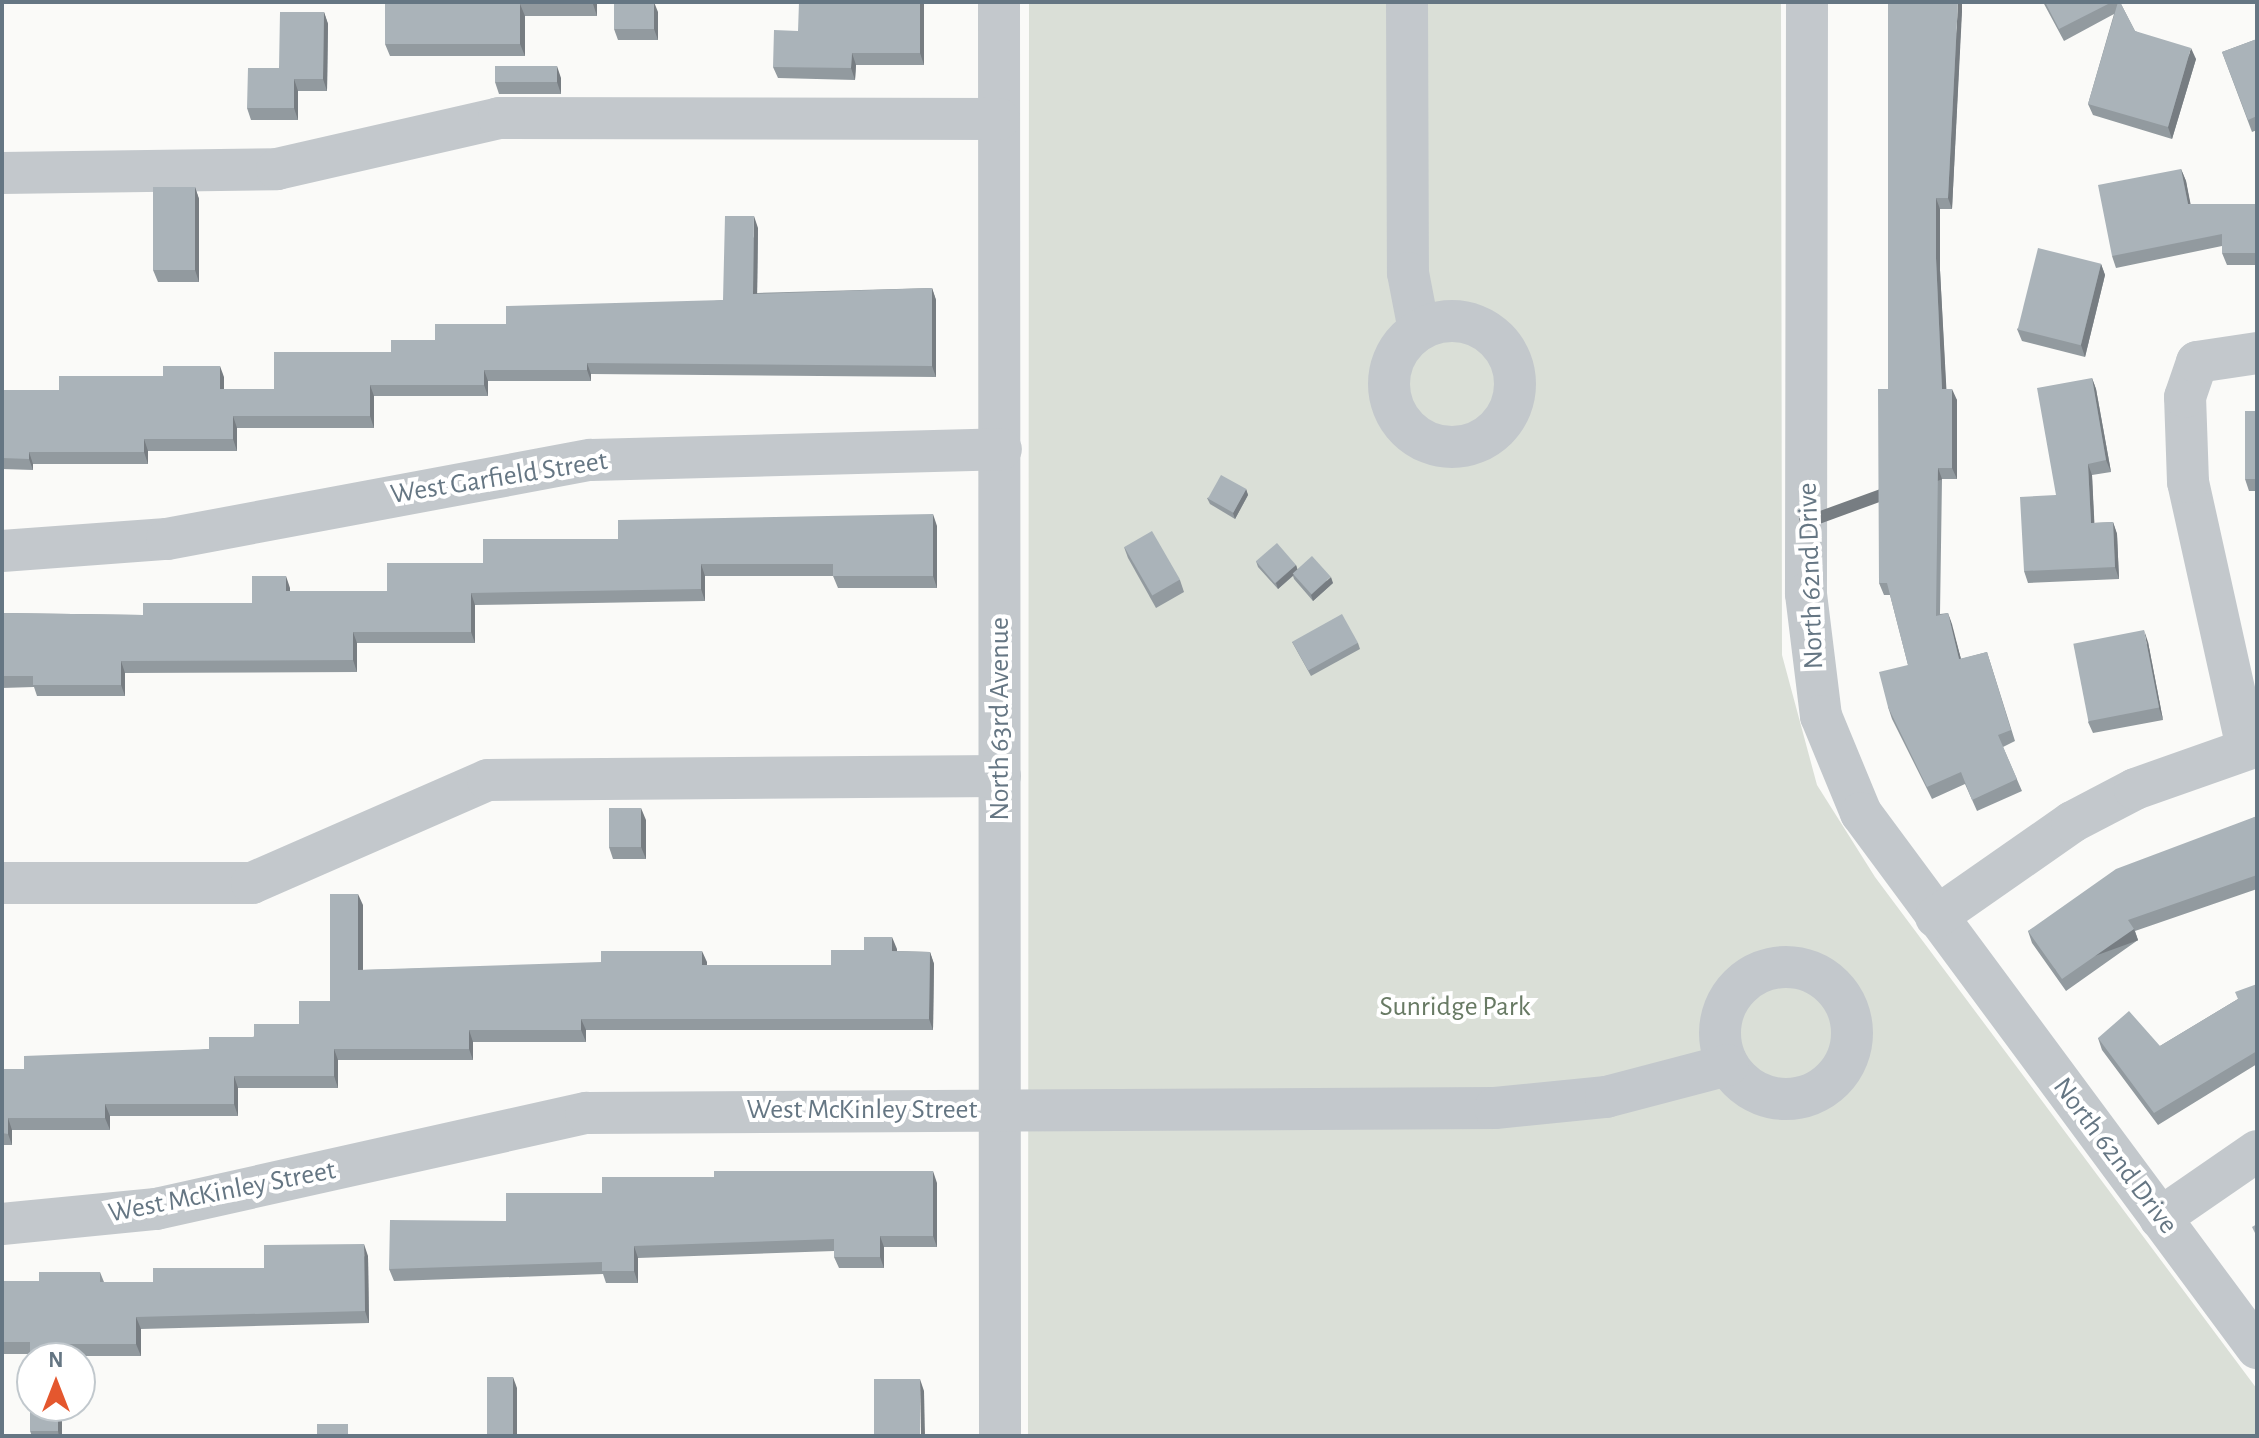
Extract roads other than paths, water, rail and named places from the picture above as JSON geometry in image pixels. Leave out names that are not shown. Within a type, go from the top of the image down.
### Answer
[{"type":"street","name":"North 63rd Avenue","points":[[999,2],[1000,1436]]},
{"type":"street","points":[[1407,2],[1408,273],[1419,330]]},
{"type":"street","name":"North 62nd Drive","points":[[1807,2],[1806,594],[1814,677],[1861,813],[2257,1348]]},
{"type":"street","points":[[2,173],[277,169],[499,118],[999,119]]},
{"type":"street","points":[[1936,917],[2072,822],[2135,789],[2252,747],[2188,482],[2185,397],[2197,362],[2257,353]]},
{"type":"street","name":"West Garfield Street","points":[[2,551],[167,539],[591,460],[1001,449]]},
{"type":"street","points":[[2,883],[252,883],[488,780],[1000,776]]},
{"type":"street","name":"West McKinley Street","points":[[2,1224],[156,1209],[586,1113],[1495,1108],[1606,1097],[1728,1065]]},
{"type":"street","points":[[2160,1218],[2257,1151]]},
{"type":"park label","name":"Sunridge Park","points":[[1455,1007]]}]
